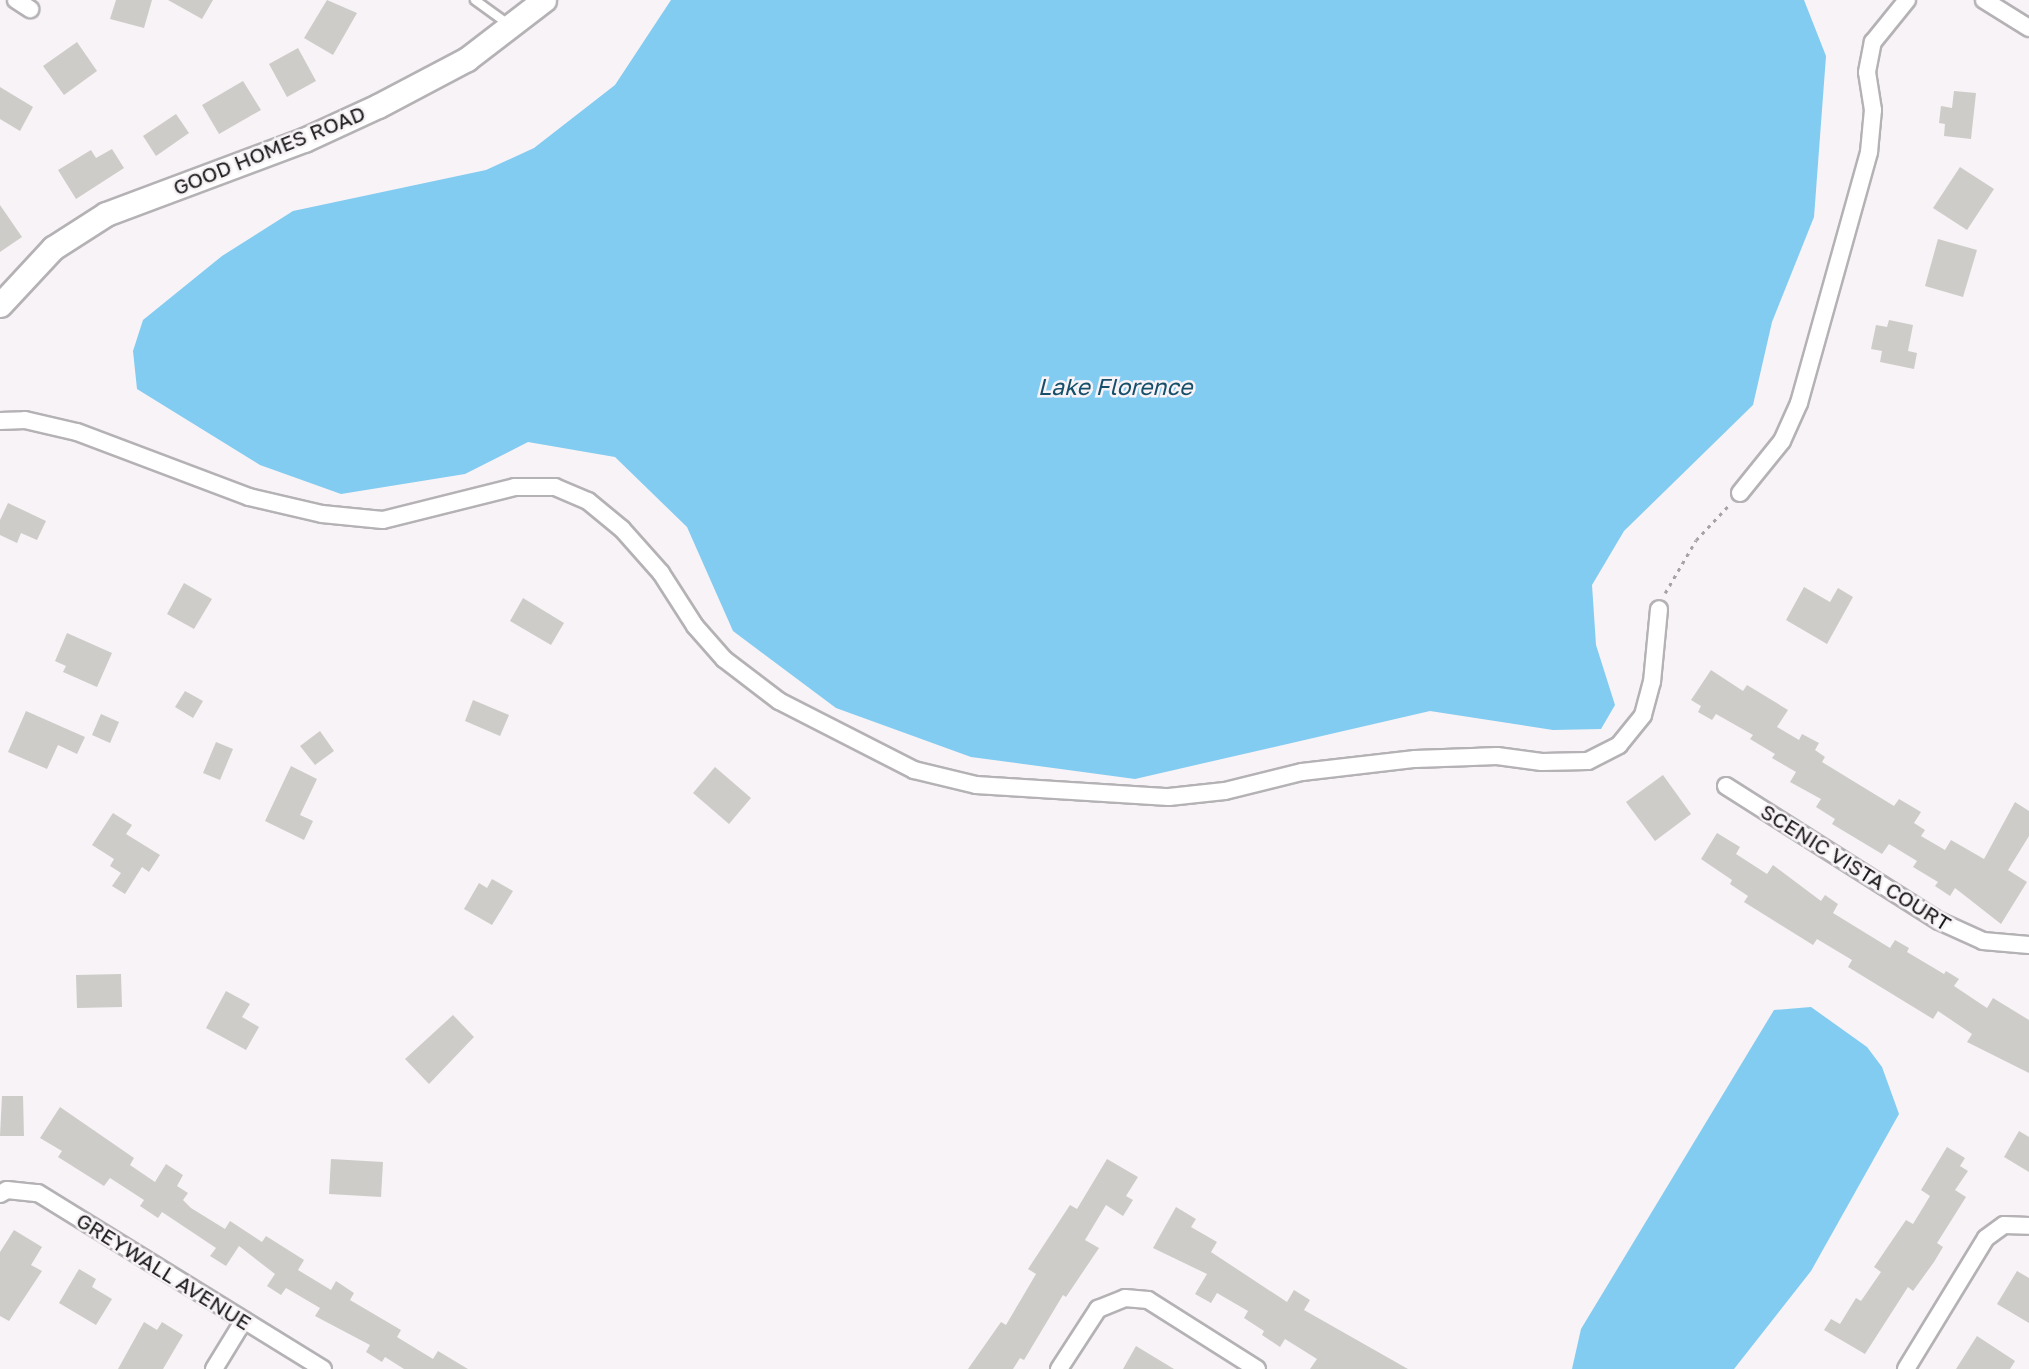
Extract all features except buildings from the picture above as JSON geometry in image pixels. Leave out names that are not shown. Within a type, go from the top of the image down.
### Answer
[{"type":"street","name":"GOOD HOMES ROAD","points":[[0,305],[53,247],[106,214],[304,140],[378,106],[467,59],[513,27],[544,0]]},
{"type":"street","points":[[1740,493],[1782,441],[1799,403],[1869,152],[1873,110],[1867,72],[1873,42],[1907,0]]},
{"type":"street","points":[[1984,0],[2029,28]]},
{"type":"street","points":[[0,421],[25,419],[77,432],[248,497],[322,514],[383,520],[515,487],[555,487],[588,501],[622,529],[661,573],[695,626],[724,659],[779,701],[914,771],[976,785],[1169,797],[1226,790],[1302,772],[1415,759],[1497,755],[1542,762],[1588,761],[1619,745],[1643,715],[1652,682],[1659,609]]},
{"type":"street","name":"SCENIC VISTA COURT","points":[[1727,786],[1939,921],[1983,941],[2029,945]]},
{"type":"street","name":"GREYWALL AVENUE","points":[[0,1194],[7,1190],[38,1193],[323,1369]]},
{"type":"street","points":[[1906,1369],[1986,1238],[2004,1225],[2029,1226]]},
{"type":"street","points":[[1059,1369],[1098,1309],[1125,1298],[1148,1300],[1257,1369]]},
{"type":"street","points":[[214,1369],[244,1320]]},
{"type":"lane","points":[[475,0],[513,27]]},
{"type":"path","points":[[1659,609],[1671,578],[1696,540],[1740,493]]},
{"type":"water","name":"Lake Florence","points":[[671,0],[1804,0],[1826,56],[1814,217],[1772,322],[1753,405],[1624,531],[1592,585],[1596,645],[1615,705],[1601,729],[1553,730],[1430,711],[1135,779],[971,757],[836,708],[733,631],[687,527],[615,457],[528,442],[465,474],[341,494],[260,465],[137,389],[133,351],[143,320],[222,256],[293,211],[486,170],[534,148],[615,85]]},
{"type":"water","points":[[1811,1007],[1867,1047],[1882,1067],[1899,1114],[1811,1271],[1734,1369],[1572,1369],[1581,1329],[1774,1010]]}]
